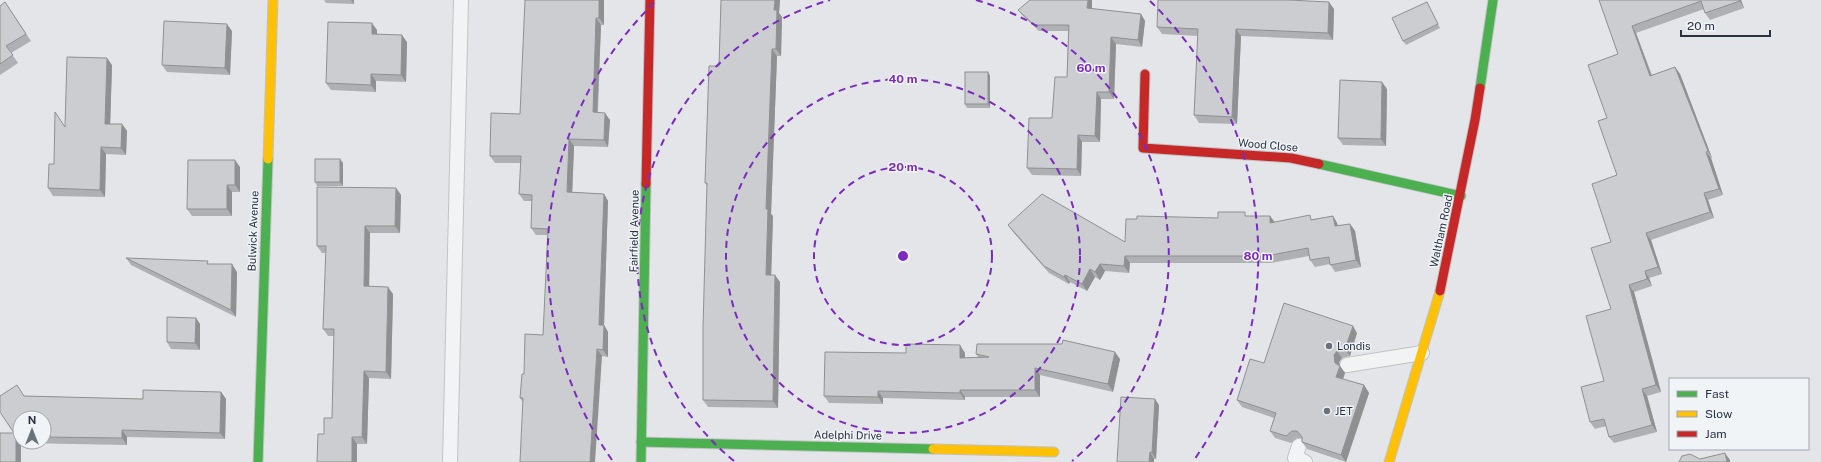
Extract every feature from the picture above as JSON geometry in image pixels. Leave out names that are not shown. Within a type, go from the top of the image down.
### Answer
[{"type":"street","name":"Bulwick Avenue","points":[[258,462],[273,0]]},
{"type":"street","name":"Fairfield Avenue","points":[[641,462],[650,0]]},
{"type":"street","name":"Waltham Road","points":[[1389,462],[1444,278],[1475,120],[1493,0]]},
{"type":"street","name":"Wood Close","points":[[1145,74],[1143,148],[1291,158],[1461,196]]},
{"type":"street","name":"Adelphi Drive","points":[[641,442],[1054,452]]},
{"type":"lane","points":[[450,462],[462,0]]},
{"type":"lane","points":[[1347,365],[1422,353]]},
{"type":"lane","points":[[1299,446],[1295,458],[1305,462]]},
{"type":"building","points":[[525,0],[599,0],[599,18],[596,18],[593,112],[605,113],[604,140],[569,139],[567,192],[604,194],[599,325],[604,325],[603,350],[597,349],[590,462],[520,462],[523,398],[520,398],[522,374],[524,374],[525,334],[543,335],[548,229],[531,228],[532,195],[519,194],[521,156],[490,156],[491,113],[520,114]]},
{"type":"building","points":[[721,0],[775,0],[774,10],[777,10],[776,49],[772,49],[766,209],[768,209],[766,275],[775,275],[773,401],[703,400],[703,327],[707,183],[705,183],[709,66],[719,66]]},
{"type":"building","points":[[1030,0],[1088,0],[1087,8],[1141,14],[1138,40],[1111,37],[1109,92],[1097,92],[1095,136],[1078,135],[1077,169],[1027,168],[1029,118],[1052,118],[1055,77],[1067,77],[1069,25],[1034,25],[1018,10]]},
{"type":"building","points":[[1158,0],[1289,0],[1329,2],[1328,33],[1236,29],[1232,117],[1194,115],[1198,29],[1157,27]]},
{"type":"building","points":[[1599,0],[1740,1],[1705,13],[1701,1],[1632,26],[1650,76],[1675,67],[1708,151],[1706,152],[1719,189],[1704,193],[1710,212],[1646,233],[1658,267],[1645,271],[1647,279],[1629,285],[1656,385],[1642,389],[1652,425],[1609,437],[1604,419],[1590,422],[1581,387],[1604,381],[1586,316],[1611,309],[1591,248],[1611,242],[1592,184],[1617,175],[1598,121],[1607,118],[1588,65],[1618,54]]},
{"type":"building","points":[[5,2],[26,34],[6,46],[13,55],[0,64],[0,6]]},
{"type":"building","points":[[1427,2],[1438,24],[1403,41],[1392,18]]},
{"type":"building","points":[[164,21],[227,24],[225,68],[162,65]]},
{"type":"building","points":[[328,22],[372,23],[372,34],[402,35],[401,75],[371,74],[371,85],[326,83]]},
{"type":"building","points":[[67,57],[107,58],[105,124],[122,124],[121,148],[101,147],[100,190],[48,188],[49,164],[54,164],[55,112],[65,127]]},
{"type":"building","points":[[965,72],[988,72],[988,104],[965,104]]},
{"type":"building","points":[[1340,80],[1382,82],[1381,139],[1338,138]]},
{"type":"building","points":[[315,159],[340,159],[340,182],[315,182]]},
{"type":"building","points":[[188,160],[235,160],[235,185],[227,185],[227,209],[187,209]]},
{"type":"building","points":[[317,187],[396,188],[395,226],[365,226],[364,286],[388,287],[386,372],[364,371],[362,437],[352,437],[352,462],[317,462],[318,434],[324,434],[324,418],[332,418],[334,329],[323,329],[326,246],[317,246]]},
{"type":"building","points":[[1042,194],[1125,242],[1126,219],[1137,219],[1137,216],[1218,218],[1218,212],[1245,212],[1245,216],[1270,216],[1270,223],[1310,215],[1311,220],[1333,216],[1335,226],[1350,224],[1356,260],[1330,265],[1329,257],[1310,260],[1308,248],[1266,256],[1125,256],[1124,266],[1100,264],[1095,272],[1090,269],[1082,284],[1065,275],[1064,277],[1044,266],[1008,225]]},
{"type":"building","points":[[126,258],[208,261],[207,264],[232,264],[231,310]]},
{"type":"building","points":[[1284,303],[1353,326],[1345,349],[1337,351],[1334,355],[1335,363],[1340,366],[1336,377],[1364,385],[1341,455],[1302,442],[1302,437],[1297,431],[1292,431],[1286,436],[1270,431],[1276,413],[1237,400],[1250,359],[1264,363]]},
{"type":"building","points":[[167,317],[196,318],[195,343],[167,342]]},
{"type":"building","points":[[1063,340],[1115,352],[1108,384],[1035,368],[1035,390],[960,390],[960,393],[878,391],[878,397],[824,396],[825,352],[906,353],[906,344],[960,345],[960,358],[989,357],[976,354],[977,344],[1062,344]]},
{"type":"building","points":[[17,385],[24,396],[143,399],[143,390],[221,392],[220,433],[122,430],[122,438],[52,437],[52,410],[12,410],[12,430],[0,412],[0,396]]},
{"type":"building","points":[[1121,397],[1155,399],[1152,453],[1150,452],[1149,462],[1117,462]]},
{"type":"building","points":[[0,433],[12,433],[12,450],[16,450],[16,462],[0,462]]},
{"type":"building","points":[[1725,453],[1727,462],[1679,462],[1682,456],[1690,454],[1700,459]]},
{"type":"traffic: fast","points":[[1480,88],[1493,0]]},
{"type":"traffic: fast","points":[[258,462],[268,159]]},
{"type":"traffic: fast","points":[[1319,164],[1461,196]]},
{"type":"traffic: fast","points":[[641,462],[646,184]]},
{"type":"traffic: fast","points":[[641,442],[933,449]]},
{"type":"traffic: slow","points":[[268,159],[273,0]]},
{"type":"traffic: slow","points":[[1389,462],[1440,291]]},
{"type":"traffic: slow","points":[[933,449],[1054,452]]},
{"type":"traffic: jam","points":[[646,184],[650,0]]},
{"type":"traffic: jam","points":[[1145,74],[1143,148],[1291,158],[1319,164]]},
{"type":"traffic: jam","points":[[1440,291],[1475,120],[1480,88]]},
{"type":"place","name":"Londis","points":[[1329,346]]},
{"type":"place","name":"JET","points":[[1327,411]]}]
